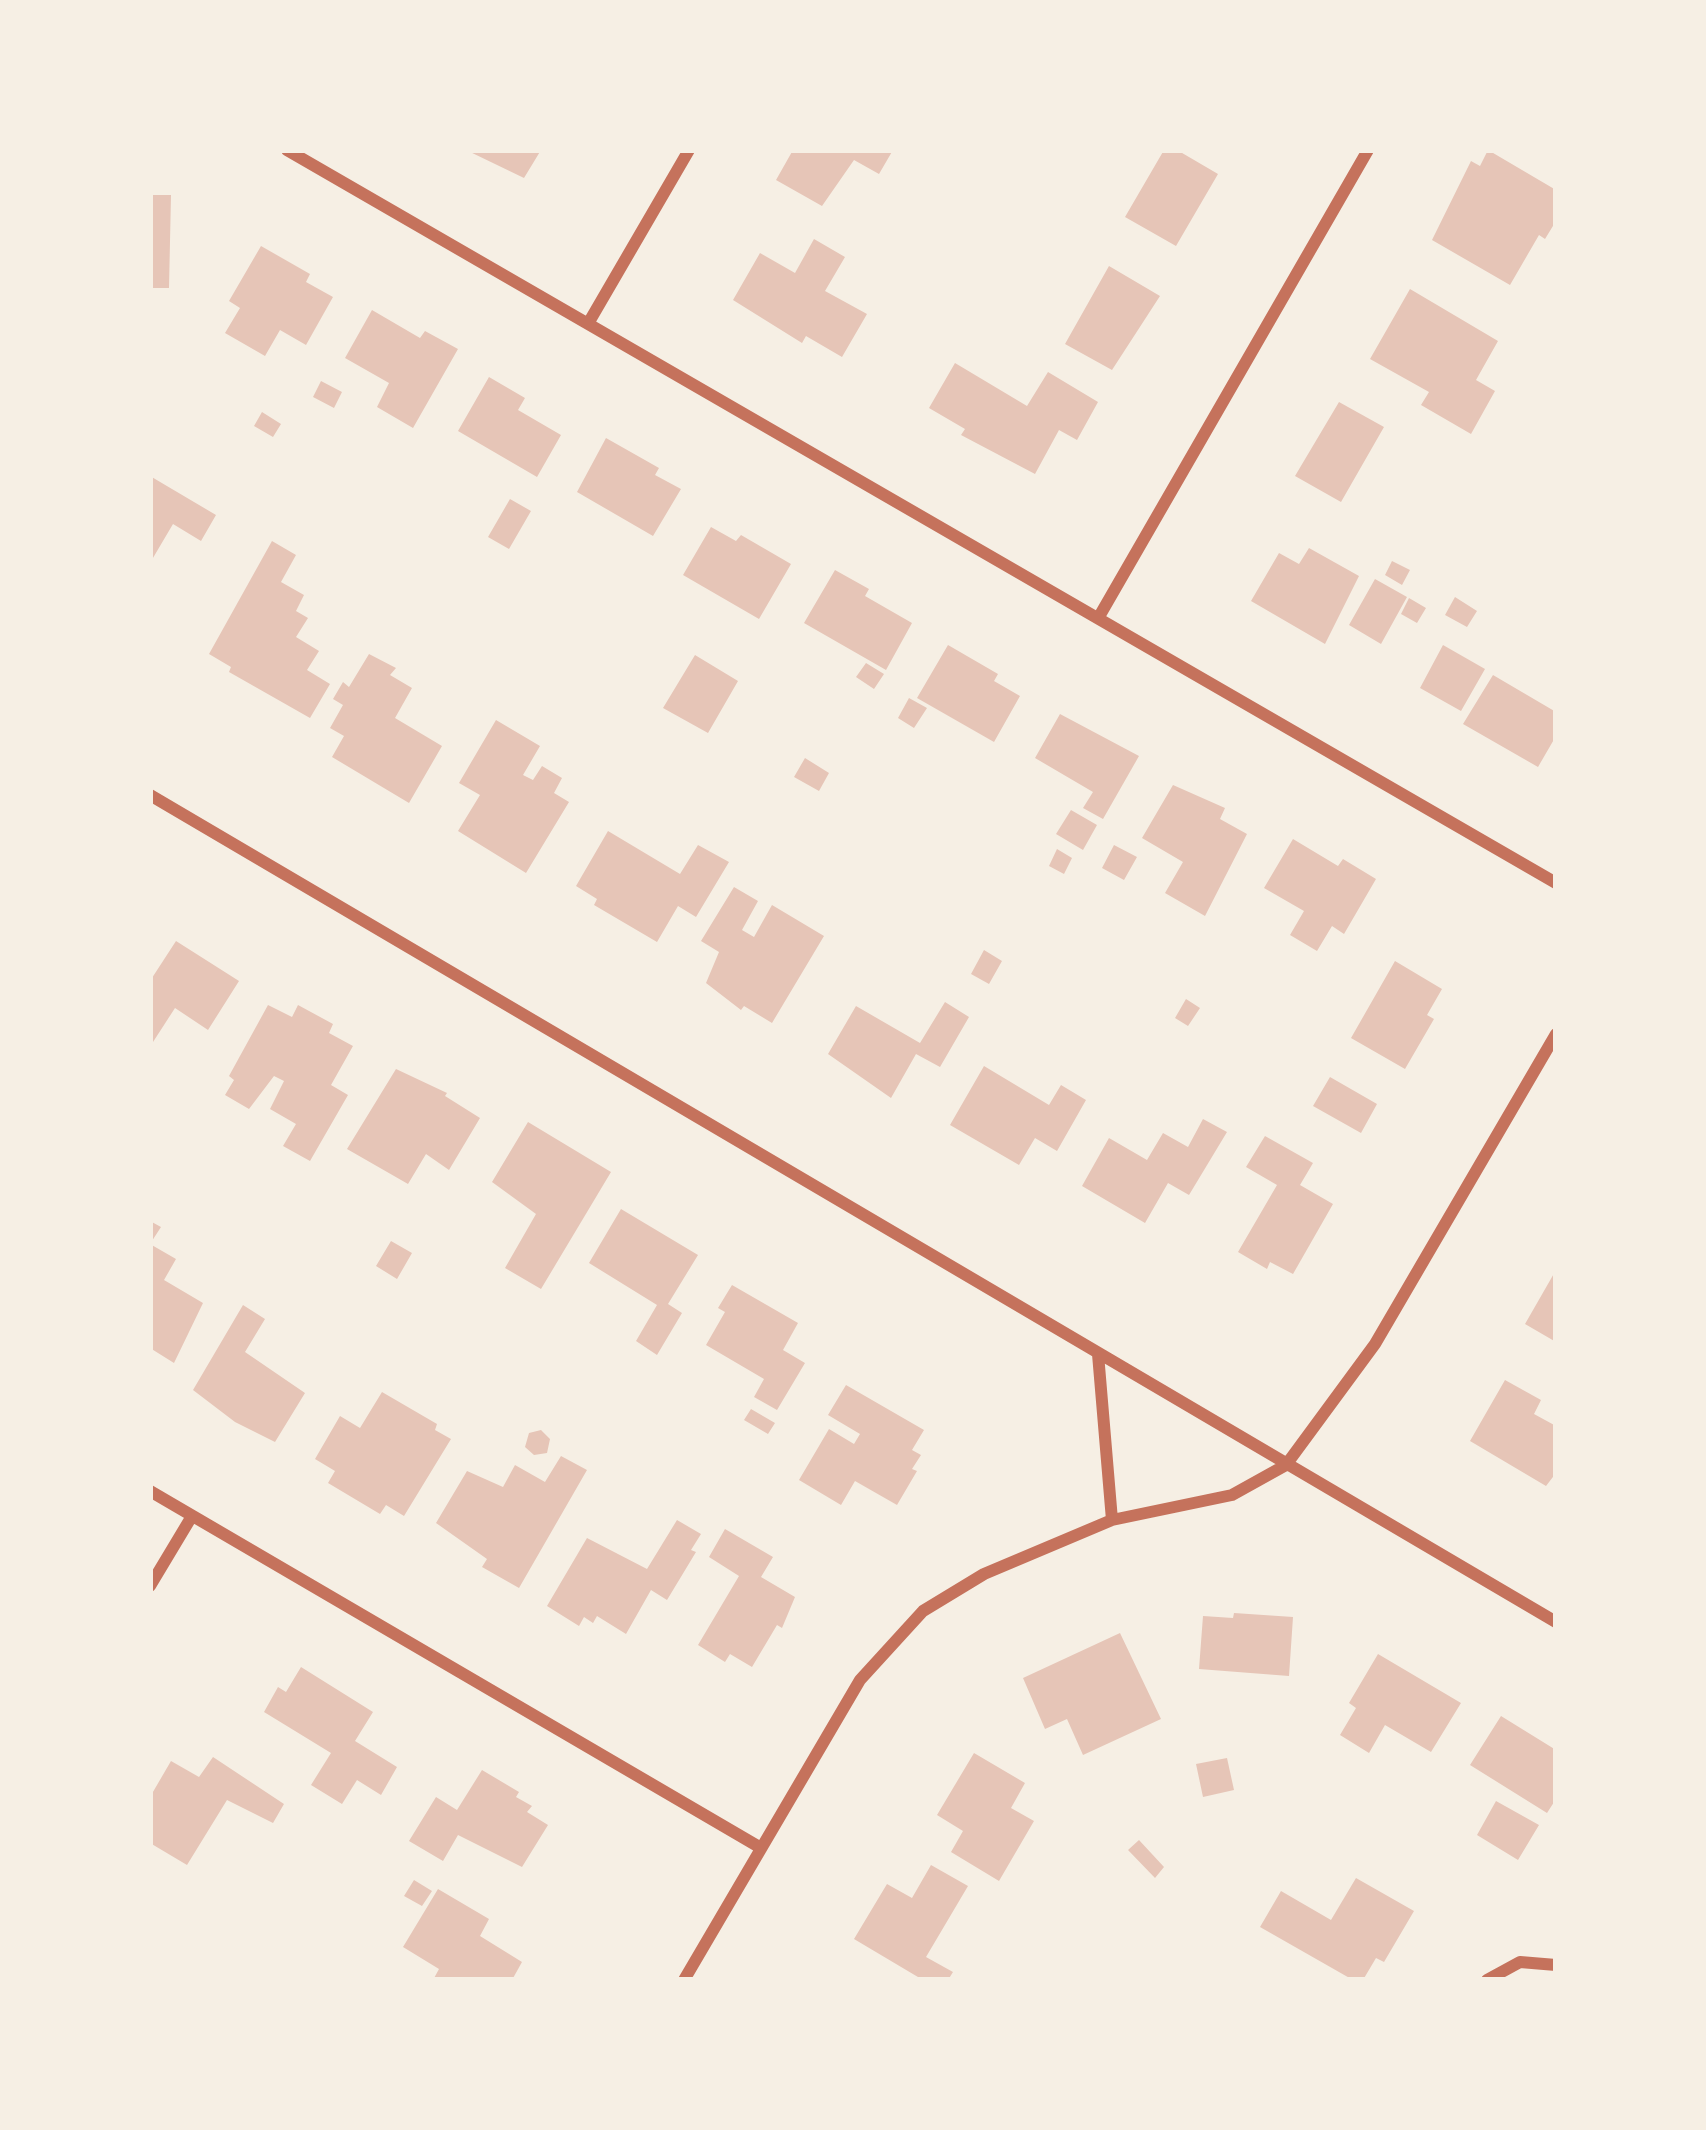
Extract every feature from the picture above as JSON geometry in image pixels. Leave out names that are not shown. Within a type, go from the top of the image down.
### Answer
[{"type":"street","points":[[287,150],[1100,615],[1556,884]]},
{"type":"street","points":[[590,322],[689,150]]},
{"type":"street","points":[[1100,615],[1368,150]]},
{"type":"street","points":[[150,795],[1556,1622]]},
{"type":"street","points":[[684,1980],[860,1681],[923,1612],[984,1574],[1112,1520],[1232,1495],[1286,1465],[1375,1343],[1556,1034]]},
{"type":"street","points":[[1098,1354],[1112,1520]]},
{"type":"street","points":[[150,1491],[761,1848]]},
{"type":"street","points":[[150,1586],[192,1516]]},
{"type":"street","points":[[1487,1980],[1520,1962],[1556,1965]]},
{"type":"building","points":[[466,150],[541,150],[524,178]]},
{"type":"building","points":[[793,150],[893,150],[879,174],[854,160],[822,206],[776,180]]},
{"type":"building","points":[[1164,150],[1177,150],[1218,174],[1176,246],[1125,217]]},
{"type":"building","points":[[1488,150],[1556,190],[1556,221],[1545,239],[1539,235],[1510,285],[1432,240],[1471,161],[1480,166]]},
{"type":"building","points":[[150,195],[171,195],[169,288],[150,288]]},
{"type":"building","points":[[814,239],[845,257],[825,291],[867,314],[842,357],[806,336],[802,343],[733,300],[760,253],[795,273]]},
{"type":"building","points":[[261,246],[310,274],[306,282],[333,297],[306,345],[280,330],[265,356],[225,333],[240,308],[229,301]]},
{"type":"building","points":[[1109,266],[1160,296],[1112,370],[1065,344]]},
{"type":"building","points":[[1410,289],[1498,341],[1476,380],[1495,391],[1471,434],[1421,405],[1429,392],[1370,359]]},
{"type":"building","points":[[372,310],[420,338],[425,331],[458,349],[413,428],[377,407],[389,383],[345,358]]},
{"type":"building","points":[[955,363],[1027,406],[1048,372],[1098,402],[1077,440],[1059,430],[1035,474],[961,435],[965,429],[929,408]]},
{"type":"building","points":[[489,377],[525,398],[518,410],[561,435],[537,477],[458,431]]},
{"type":"building","points":[[321,381],[342,392],[334,408],[313,397]]},
{"type":"building","points":[[1339,402],[1384,427],[1341,502],[1295,476]]},
{"type":"building","points":[[262,412],[281,424],[273,437],[254,426]]},
{"type":"building","points":[[606,438],[659,468],[655,475],[681,489],[653,536],[577,492]]},
{"type":"building","points":[[150,476],[216,515],[201,541],[173,524],[150,563]]},
{"type":"building","points":[[510,499],[531,511],[509,549],[488,537]]},
{"type":"building","points":[[711,527],[736,541],[741,535],[791,564],[759,619],[683,575]]},
{"type":"building","points":[[272,541],[296,555],[281,582],[304,595],[296,611],[308,618],[296,637],[319,651],[307,670],[330,684],[310,718],[229,672],[231,667],[209,654]]},
{"type":"building","points":[[1309,548],[1359,576],[1325,644],[1251,601],[1279,553],[1299,564]]},
{"type":"building","points":[[1392,561],[1410,570],[1402,585],[1385,575]]},
{"type":"building","points":[[835,570],[869,589],[865,596],[912,623],[886,670],[804,623]]},
{"type":"building","points":[[1375,579],[1407,597],[1381,644],[1349,625]]},
{"type":"building","points":[[1455,597],[1477,611],[1467,627],[1445,615]]},
{"type":"building","points":[[1409,598],[1426,608],[1417,623],[1401,614]]},
{"type":"building","points":[[948,645],[998,674],[994,681],[1020,696],[994,742],[917,698]]},
{"type":"building","points":[[1443,645],[1485,669],[1461,711],[1420,688]]},
{"type":"building","points":[[369,654],[396,668],[390,675],[412,688],[395,718],[442,746],[409,803],[332,757],[344,736],[330,728],[343,705],[333,699],[343,682],[349,687]]},
{"type":"building","points":[[695,655],[738,681],[708,733],[663,708]]},
{"type":"building","points":[[866,663],[884,674],[874,689],[856,677]]},
{"type":"building","points":[[1493,675],[1556,712],[1556,736],[1538,767],[1463,724]]},
{"type":"building","points":[[909,698],[927,708],[914,728],[898,718]]},
{"type":"building","points":[[1060,714],[1139,756],[1103,819],[1083,808],[1093,792],[1035,758]]},
{"type":"building","points":[[496,720],[540,746],[523,775],[533,780],[542,766],[562,778],[554,793],[569,802],[526,873],[458,831],[480,795],[459,783]]},
{"type":"building","points":[[805,758],[829,773],[819,791],[794,777]]},
{"type":"building","points":[[1173,785],[1225,808],[1220,819],[1247,834],[1205,916],[1165,893],[1183,862],[1142,838]]},
{"type":"building","points":[[1071,810],[1097,825],[1083,850],[1056,834]]},
{"type":"building","points":[[608,831],[680,874],[698,845],[729,862],[696,917],[678,906],[657,942],[594,905],[597,899],[576,886]]},
{"type":"building","points":[[1293,839],[1338,866],[1343,859],[1376,879],[1344,934],[1332,926],[1317,951],[1290,935],[1304,911],[1264,888]]},
{"type":"building","points":[[1114,845],[1137,857],[1124,880],[1102,868]]},
{"type":"building","points":[[1057,849],[1072,858],[1064,874],[1049,866]]},
{"type":"building","points":[[734,887],[758,901],[742,930],[754,937],[772,905],[824,936],[772,1023],[744,1006],[741,1010],[706,983],[719,952],[701,941]]},
{"type":"building","points":[[176,941],[239,981],[208,1030],[175,1008],[153,1042],[150,981]]},
{"type":"building","points":[[984,950],[1002,961],[989,984],[971,974]]},
{"type":"building","points":[[1395,961],[1442,989],[1427,1015],[1434,1019],[1405,1069],[1351,1038]]},
{"type":"building","points":[[1186,999],[1200,1008],[1188,1026],[1175,1018]]},
{"type":"building","points":[[945,1002],[969,1017],[940,1067],[916,1054],[891,1098],[828,1054],[856,1006],[920,1043]]},
{"type":"building","points":[[268,1005],[292,1017],[298,1005],[333,1024],[329,1033],[353,1046],[331,1085],[348,1095],[310,1161],[283,1146],[296,1124],[270,1109],[284,1081],[274,1076],[249,1109],[225,1095],[234,1080],[229,1076]]},
{"type":"building","points":[[984,1066],[1049,1105],[1061,1085],[1086,1100],[1057,1151],[1035,1138],[1019,1165],[950,1125]]},
{"type":"building","points":[[396,1069],[447,1093],[480,1118],[449,1170],[426,1154],[408,1184],[347,1149]]},
{"type":"building","points":[[1330,1077],[1377,1104],[1361,1133],[1313,1106]]},
{"type":"building","points":[[1203,1119],[1227,1132],[1189,1195],[1168,1183],[1145,1223],[1082,1186],[1109,1138],[1147,1160],[1163,1133],[1188,1147]]},
{"type":"building","points":[[528,1122],[611,1172],[541,1289],[505,1268],[536,1214],[492,1182]]},
{"type":"building","points":[[1265,1136],[1313,1163],[1300,1185],[1333,1204],[1293,1274],[1270,1262],[1267,1269],[1238,1252],[1277,1185],[1246,1167]]},
{"type":"building","points":[[621,1209],[698,1255],[668,1304],[682,1313],[657,1355],[636,1341],[657,1305],[589,1263]]},
{"type":"building","points":[[150,1221],[161,1227],[150,1244]]},
{"type":"building","points":[[391,1241],[412,1253],[397,1279],[376,1266]]},
{"type":"building","points":[[150,1244],[176,1259],[164,1280],[203,1303],[174,1363],[150,1348]]},
{"type":"building","points":[[1556,1270],[1556,1342],[1525,1324]]},
{"type":"building","points":[[732,1285],[798,1323],[783,1350],[805,1363],[777,1410],[754,1397],[764,1379],[706,1345],[725,1312],[718,1308]]},
{"type":"building","points":[[243,1305],[265,1319],[245,1352],[305,1393],[275,1442],[235,1422],[193,1390]]},
{"type":"building","points":[[1505,1380],[1541,1400],[1534,1414],[1556,1426],[1556,1473],[1546,1486],[1470,1441]]},
{"type":"building","points":[[846,1385],[924,1430],[912,1450],[921,1455],[912,1469],[917,1471],[897,1505],[855,1481],[841,1505],[799,1480],[829,1429],[854,1444],[860,1434],[828,1415]]},
{"type":"building","points":[[382,1392],[437,1424],[435,1430],[451,1439],[404,1516],[386,1505],[380,1514],[328,1483],[335,1471],[315,1459],[340,1416],[360,1428]]},
{"type":"building","points":[[751,1409],[775,1423],[768,1434],[744,1420]]},
{"type":"building","points":[[541,1430],[550,1439],[547,1453],[534,1455],[525,1447],[529,1433]]},
{"type":"building","points":[[561,1456],[587,1470],[519,1588],[482,1567],[487,1559],[436,1523],[467,1471],[503,1487],[515,1465],[545,1482]]},
{"type":"building","points":[[677,1520],[701,1534],[691,1550],[696,1552],[667,1600],[651,1590],[626,1634],[597,1616],[593,1623],[584,1617],[579,1626],[547,1606],[587,1538],[647,1569]]},
{"type":"building","points":[[725,1529],[773,1557],[761,1577],[795,1597],[782,1628],[777,1625],[752,1667],[730,1654],[725,1662],[698,1645],[739,1576],[709,1557]]},
{"type":"building","points":[[1234,1613],[1293,1617],[1289,1676],[1199,1669],[1203,1616],[1233,1618]]},
{"type":"building","points":[[1120,1633],[1161,1719],[1083,1755],[1067,1719],[1045,1729],[1023,1678]]},
{"type":"building","points":[[1378,1654],[1461,1703],[1431,1752],[1385,1725],[1369,1753],[1340,1735],[1356,1708],[1349,1703]]},
{"type":"building","points":[[301,1667],[373,1712],[355,1741],[397,1767],[381,1795],[357,1780],[342,1804],[311,1785],[331,1753],[264,1712],[278,1687],[286,1692]]},
{"type":"building","points":[[1501,1716],[1556,1750],[1556,1799],[1547,1813],[1470,1765]]},
{"type":"building","points":[[974,1753],[1025,1783],[1011,1808],[1034,1821],[999,1881],[951,1852],[963,1831],[937,1815]]},
{"type":"building","points":[[213,1757],[284,1804],[273,1823],[227,1800],[187,1865],[150,1843],[150,1797],[171,1761],[199,1777]]},
{"type":"building","points":[[1227,1758],[1234,1790],[1203,1797],[1196,1764]]},
{"type":"building","points":[[482,1770],[519,1792],[516,1797],[532,1806],[527,1812],[548,1825],[522,1867],[458,1835],[443,1861],[409,1841],[436,1797],[457,1810]]},
{"type":"building","points":[[1496,1801],[1539,1825],[1518,1860],[1477,1835]]},
{"type":"building","points":[[1139,1840],[1164,1867],[1155,1878],[1128,1850]]},
{"type":"building","points":[[931,1865],[968,1886],[926,1957],[953,1972],[948,1980],[923,1980],[854,1939],[887,1884],[912,1898]]},
{"type":"building","points":[[1356,1878],[1414,1911],[1384,1962],[1376,1958],[1363,1980],[1353,1980],[1260,1927],[1281,1891],[1331,1920]]},
{"type":"building","points":[[414,1880],[432,1891],[422,1906],[404,1896]]},
{"type":"building","points":[[438,1889],[489,1919],[480,1936],[522,1962],[512,1980],[433,1980],[439,1969],[403,1947]]}]
